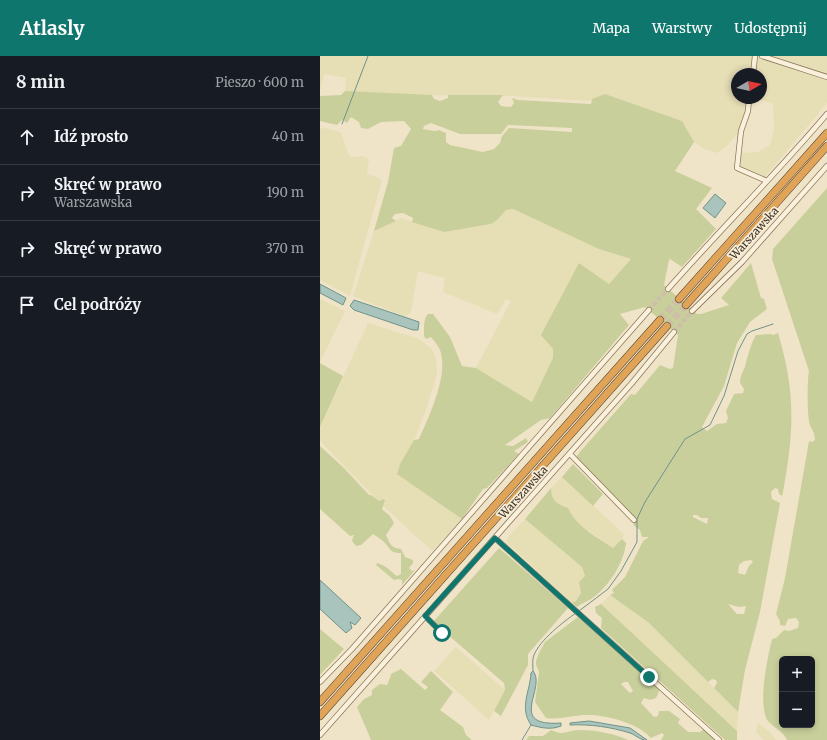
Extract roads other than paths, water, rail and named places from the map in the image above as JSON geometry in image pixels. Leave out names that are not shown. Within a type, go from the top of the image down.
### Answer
[{"type":"highway","points":[[679,299],[827,133]]},
{"type":"highway","points":[[686,305],[827,146]]},
{"type":"highway","points":[[320,702],[660,320]]},
{"type":"highway","points":[[320,716],[667,326]]},
{"type":"street","points":[[753,68],[755,56]]},
{"type":"street","points":[[762,56],[827,77]]},
{"type":"street","points":[[749,104],[742,131],[737,168],[767,181]]},
{"type":"street","points":[[668,289],[767,181],[781,168],[827,114]]},
{"type":"street","name":"Warszawska","points":[[692,311],[742,262],[827,166]]},
{"type":"street","points":[[320,682],[374,623],[649,310]]},
{"type":"street","name":"Warszawska","points":[[320,735],[570,454],[674,332]]},
{"type":"street","points":[[570,454],[634,520]]},
{"type":"street","points":[[495,538],[719,740]]},
{"type":"street","points":[[425,616],[442,633]]},
{"type":"water","points":[[715,194],[726,203],[715,218],[703,208]]},
{"type":"water","points":[[320,284],[346,298],[343,305],[320,293]]},
{"type":"water","points":[[354,300],[419,322],[418,330],[413,330],[354,310],[350,306]]},
{"type":"water","points":[[320,580],[361,618],[355,625],[350,622],[352,628],[346,633],[320,609]]},
{"type":"water","points":[[533,671],[536,678],[536,687],[532,705],[532,713],[535,719],[545,723],[561,723],[561,726],[546,728],[531,725],[525,706],[531,673]]},
{"type":"water","points":[[589,721],[630,728],[647,740],[615,729],[585,725],[570,725],[570,723]]},
{"type":"waterway","points":[[342,124],[368,56]]},
{"type":"waterway","points":[[579,611],[608,589],[621,571],[637,542],[637,519],[645,502],[685,439],[710,425],[724,396],[738,351],[747,334],[773,324]]},
{"type":"waterway","points":[[533,671],[533,657],[541,643],[546,637],[576,613]]},
{"type":"waterway","points":[[522,740],[531,725]]},
{"type":"tunnel","points":[[649,310],[668,289]]},
{"type":"tunnel","points":[[660,320],[679,299]]},
{"type":"tunnel","points":[[667,326],[686,305]]},
{"type":"tunnel","points":[[674,332],[692,311]]}]
